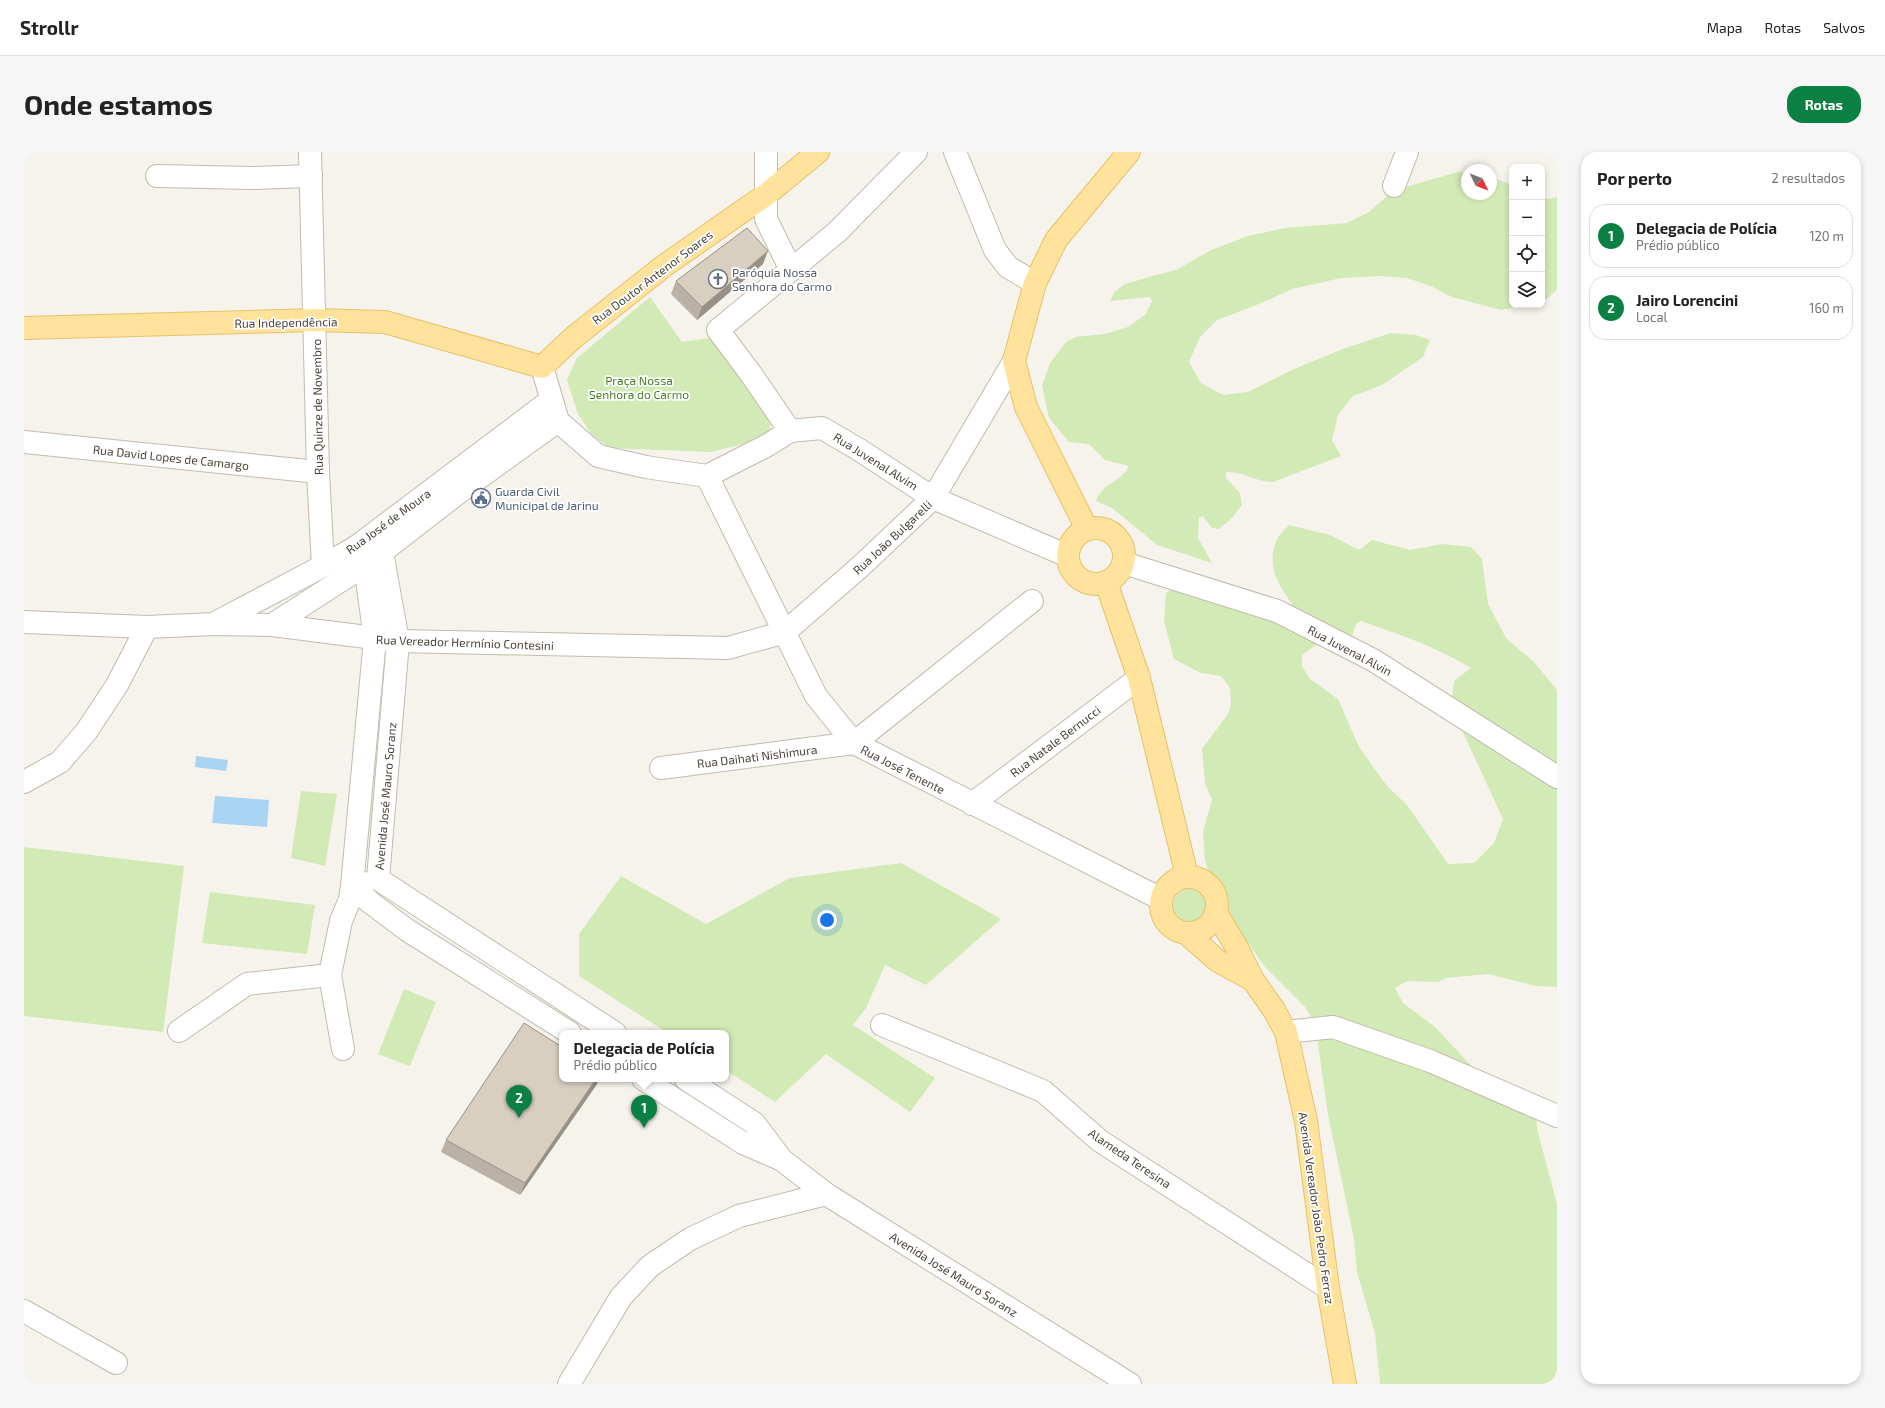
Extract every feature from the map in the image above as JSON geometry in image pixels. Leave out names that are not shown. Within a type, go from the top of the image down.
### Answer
[{"type":"main road","name":"Rua Doutor Antenor Soares","points":[[542,367],[574,337],[664,266],[767,194],[818,152]]},
{"type":"main road","points":[[1087,530],[1026,407],[1014,361],[1034,283],[1056,240],[1129,152]]},
{"type":"main road","name":"Rua Independência","points":[[24,328],[316,320],[385,322],[542,367]]},
{"type":"main road","points":[[1099,527],[1109,530],[1117,535],[1122,543],[1125,553],[1124,563],[1117,575],[1106,582],[1097,584],[1080,579],[1069,565],[1069,547],[1073,539],[1080,532],[1087,530],[1099,527]]},
{"type":"main road","points":[[1106,582],[1139,678],[1187,876]]},
{"type":"main road","points":[[1187,876],[1196,877],[1205,881],[1216,895],[1217,904],[1216,913],[1211,922],[1196,932],[1186,933],[1177,931],[1169,925],[1164,918],[1161,909],[1161,899],[1164,891],[1170,883],[1178,878],[1187,876]]},
{"type":"main road","name":"Avenida Vereador João Pedro Ferraz","points":[[1216,913],[1236,946],[1253,980],[1274,1010],[1286,1032],[1306,1121],[1328,1288],[1345,1384]]},
{"type":"main road","name":"Avenida Vereador João Pedro Ferraz","points":[[1186,933],[1218,961],[1253,980]]},
{"type":"street","name":"Rua Quinze de Novembro","points":[[310,152],[316,320],[318,472],[323,566]]},
{"type":"street","points":[[766,152],[766,219],[791,270]]},
{"type":"street","points":[[542,367],[549,385],[558,421],[598,456],[646,468],[707,476],[768,445],[790,431],[751,374],[718,330],[837,232],[916,152]]},
{"type":"street","points":[[955,152],[995,250],[1008,267],[1034,283]]},
{"type":"street","points":[[1394,186],[1407,152]]},
{"type":"street","points":[[157,176],[252,178],[312,176]]},
{"type":"street","name":"Rua João Bulgarelli","points":[[785,632],[861,566],[933,498],[1014,361]]},
{"type":"street","name":"Rua José de Moura","points":[[272,625],[368,554],[453,485],[552,400]]},
{"type":"street","name":"Rua José de Moura","points":[[453,485],[558,421]]},
{"type":"street","name":"Rua Juvenal Alvim","points":[[790,431],[822,428],[858,449],[933,498],[1068,556]]},
{"type":"street","name":"Rua David Lopes de Camargo","points":[[24,442],[318,472]]},
{"type":"street","name":"Rua José Tenente","points":[[707,476],[816,696],[854,743],[1161,899]]},
{"type":"street","name":"Rua José de Moura","points":[[214,624],[323,566],[368,554]]},
{"type":"street","name":"Avenida José Mauro Soranz","points":[[330,975],[341,920],[350,899],[352,886],[375,639],[368,554]]},
{"type":"street","name":"Avenida José Mauro Soranz","points":[[368,554],[398,642],[378,878],[611,1030]]},
{"type":"street","name":"Rua Juvenal Alvin","points":[[1124,563],[1276,611],[1373,660],[1557,777]]},
{"type":"street","points":[[854,743],[1032,601]]},
{"type":"street","name":"Rua Vereador Hermínio Contesini","points":[[24,622],[147,627],[214,624],[272,625],[398,642],[728,648],[785,632]]},
{"type":"street","points":[[24,782],[60,762],[86,732],[117,685],[147,627]]},
{"type":"street","name":"Rua Natale Bernucci","points":[[972,804],[1139,678]]},
{"type":"street","name":"Rua Daihati Nishimura","points":[[661,768],[854,743]]},
{"type":"street","points":[[352,886],[378,878]]},
{"type":"street","points":[[352,886],[371,903],[407,930],[565,1030]]},
{"type":"street","points":[[179,1031],[247,984],[330,975],[343,1049]]},
{"type":"street","name":"Alameda Teresina","points":[[882,1025],[1043,1091],[1100,1141],[1328,1288]]},
{"type":"street","points":[[1286,1032],[1333,1027],[1430,1061],[1557,1116]]},
{"type":"street","name":"Avenida José Mauro Soranz","points":[[648,1082],[744,1143],[782,1160],[826,1194],[1130,1384]]},
{"type":"street","name":"Avenida José Mauro Soranz","points":[[691,1082],[754,1123],[782,1160]]},
{"type":"street","points":[[569,1384],[621,1298],[650,1266],[690,1239],[739,1216],[826,1194]]},
{"type":"street","points":[[24,1311],[116,1363]]},
{"type":"green space","points":[[1458,172],[1461,172],[1461,200],[1497,200],[1497,179],[1509,184],[1509,308],[1512,308],[1501,310],[1452,297],[1431,286],[1407,278],[1382,276],[1341,278],[1292,289],[1264,302],[1217,320],[1200,337],[1189,362],[1201,383],[1223,395],[1248,392],[1294,369],[1343,349],[1391,333],[1416,335],[1430,340],[1423,357],[1382,385],[1353,396],[1338,415],[1332,440],[1341,456],[1273,482],[1267,482],[1238,473],[1226,472],[1226,478],[1240,493],[1242,505],[1231,519],[1219,529],[1212,528],[1203,516],[1199,518],[1198,538],[1212,563],[1157,545],[1112,508],[1096,501],[1103,490],[1126,472],[1129,466],[1105,460],[1089,444],[1069,442],[1049,418],[1042,386],[1050,363],[1066,342],[1076,337],[1104,334],[1128,327],[1145,315],[1152,301],[1150,297],[1110,301],[1114,292],[1125,284],[1178,269],[1211,250],[1248,236],[1286,228],[1347,223],[1369,212],[1394,190]]},
{"type":"green space","points":[[1557,197],[1557,289],[1545,300],[1545,198]]},
{"type":"green space","name":"Praça Nossa Senhora do Carmo","points":[[650,297],[682,342],[709,338],[764,403],[771,417],[770,430],[762,440],[710,452],[610,448],[592,435],[578,414],[567,380],[577,358]]},
{"type":"green space","points":[[1289,525],[1330,535],[1359,550],[1372,540],[1410,550],[1443,544],[1471,547],[1482,559],[1488,604],[1506,638],[1534,662],[1557,690],[1557,987],[1536,986],[1488,974],[1446,978],[1438,982],[1407,981],[1395,988],[1403,1003],[1435,1027],[1477,1072],[1536,1102],[1537,1129],[1557,1204],[1557,1384],[1380,1384],[1375,1333],[1357,1272],[1354,1239],[1328,1115],[1315,1023],[1305,1007],[1265,967],[1230,918],[1213,886],[1205,860],[1203,832],[1212,800],[1205,783],[1202,749],[1228,714],[1231,704],[1230,688],[1221,676],[1201,673],[1174,659],[1164,621],[1166,593],[1174,588],[1291,609],[1292,604],[1278,581],[1273,566],[1274,549],[1277,539]],"holes":[[[1361,621],[1431,647],[1471,668],[1454,681],[1450,715],[1461,728],[1503,819],[1494,843],[1474,863],[1448,864],[1407,805],[1387,786],[1359,747],[1338,699],[1310,679],[1302,666],[1302,655],[1320,642],[1352,636],[1356,624]]]},
{"type":"green space","points":[[301,791],[337,794],[325,866],[291,858]]},
{"type":"green space","points":[[24,847],[184,866],[163,1032],[24,1016]]},
{"type":"green space","points":[[901,863],[1001,919],[926,985],[885,965],[866,1008],[853,1025],[935,1078],[910,1112],[826,1054],[775,1102],[729,1072],[729,1030],[663,1030],[579,976],[579,934],[621,876],[706,924],[790,878]]},
{"type":"green space","points":[[1192,888],[1202,891],[1208,897],[1211,907],[1208,917],[1202,923],[1192,926],[1182,923],[1176,917],[1173,907],[1176,897],[1182,891]]},
{"type":"green space","points":[[210,892],[315,905],[307,954],[202,943]]},
{"type":"green space","points":[[404,989],[436,1002],[410,1066],[378,1054]]},
{"type":"water","points":[[196,756],[228,760],[226,771],[195,767]]},
{"type":"water","points":[[215,796],[269,800],[267,827],[212,823]]},
{"type":"building","name":"Paróquia Nossa Senhora do Carmo","points":[[747,228],[768,251],[702,307],[676,281]]},
{"type":"building","points":[[524,1023],[559,1045],[559,1082],[594,1082],[525,1183],[446,1140]]},
{"type":"place","name":"Paróquia Nossa Senhora do Carmo","points":[[718,279]]},
{"type":"place","name":"Guarda Civil Municipal de Jarinu","points":[[481,498]]},
{"type":"place","name":"Jairo Lorencini","points":[[519,1118]]},
{"type":"place","name":"Delegacia de Polícia","points":[[644,1128]]}]
